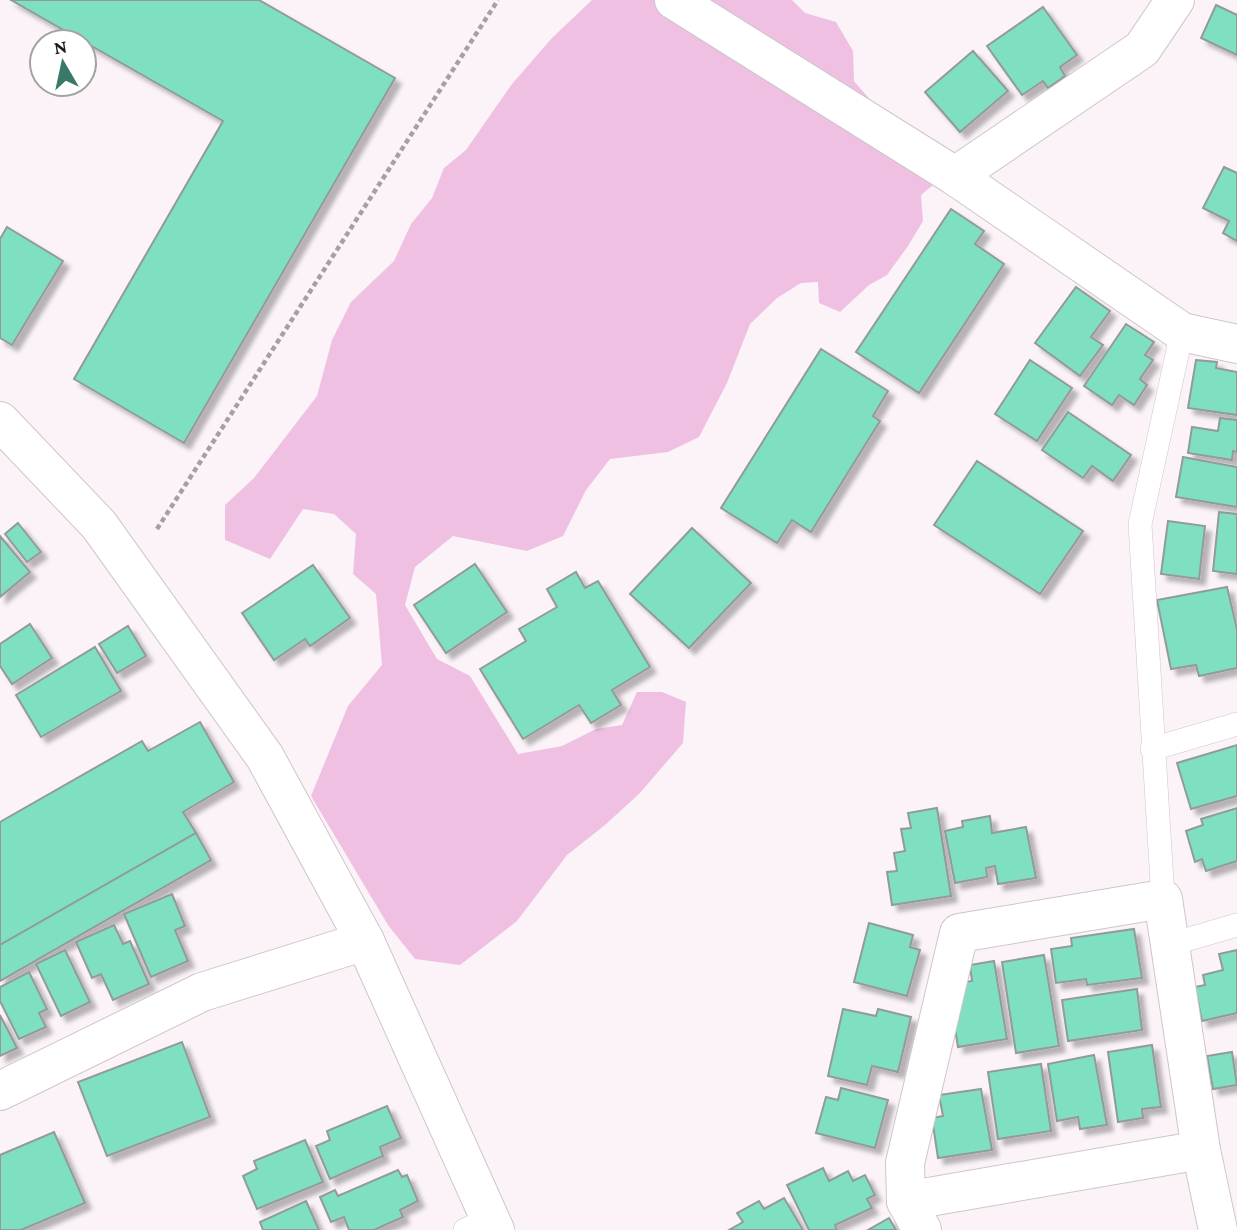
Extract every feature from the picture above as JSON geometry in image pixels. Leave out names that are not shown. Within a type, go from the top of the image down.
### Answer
[{"type":"street","points":[[674,0],[955,176],[1182,332],[1237,344]]},
{"type":"street","points":[[955,176],[1142,48],[1175,0]]},
{"type":"street","points":[[0,421],[99,525],[265,757],[365,941],[483,1226]]},
{"type":"street","points":[[1201,1150],[914,1215],[905,1163],[958,933],[1163,899],[1201,1150],[1218,1230]]},
{"type":"street","points":[[0,1091],[202,992],[365,941]]},
{"type":"lane","points":[[1163,899],[1140,524],[1182,332]]},
{"type":"lane","points":[[1152,749],[1237,724]]},
{"type":"lane","points":[[1168,944],[1237,925]]},
{"type":"path","points":[[131,570],[498,0]]},
{"type":"shaded area","points":[[592,0],[792,0],[805,13],[836,22],[853,51],[854,81],[939,180],[921,195],[923,221],[887,275],[869,285],[840,312],[819,303],[818,282],[801,283],[777,298],[750,324],[727,383],[699,437],[668,452],[610,459],[586,490],[563,536],[527,551],[453,536],[415,567],[405,605],[437,659],[470,676],[518,754],[562,746],[596,729],[622,725],[637,692],[662,692],[686,702],[683,743],[639,794],[567,855],[517,921],[460,965],[415,959],[388,925],[311,796],[348,706],[382,665],[376,594],[353,574],[356,534],[334,514],[303,509],[270,559],[225,540],[225,505],[254,478],[317,396],[332,340],[351,302],[394,261],[411,224],[432,198],[444,168],[466,150],[512,84],[552,38]]},
{"type":"building","points":[[11,0],[259,0],[395,78],[184,443],[74,379],[223,121],[98,50],[98,28],[60,28]]},
{"type":"building","points":[[1216,5],[1237,15],[1237,55],[1201,38]]},
{"type":"building","points":[[1043,7],[1077,55],[1060,67],[1065,76],[1048,88],[1043,81],[1022,95],[987,46]]},
{"type":"building","points":[[973,51],[1008,91],[960,132],[925,92]]},
{"type":"building","points":[[1224,167],[1237,173],[1237,241],[1223,233],[1229,221],[1203,208]]},
{"type":"building","points":[[951,209],[984,231],[975,244],[1004,264],[919,393],[856,352]]},
{"type":"building","points":[[7,227],[63,261],[12,345],[0,338],[0,239]]},
{"type":"building","points":[[1076,287],[1110,311],[1091,337],[1103,345],[1080,376],[1035,343]]},
{"type":"building","points":[[1126,324],[1154,342],[1145,355],[1153,360],[1140,379],[1147,385],[1134,405],[1119,395],[1112,405],[1084,386]]},
{"type":"building","points":[[821,349],[888,391],[873,416],[880,421],[811,532],[792,520],[777,543],[721,508]]},
{"type":"building","points":[[1030,360],[1072,388],[1037,441],[995,414]]},
{"type":"building","points":[[1196,360],[1217,362],[1216,368],[1237,372],[1237,415],[1188,408]]},
{"type":"building","points":[[1068,412],[1131,455],[1113,481],[1092,466],[1083,478],[1042,450]]},
{"type":"building","points":[[1220,418],[1237,420],[1237,452],[1233,451],[1232,460],[1188,453],[1192,427],[1218,431]]},
{"type":"building","points":[[1183,457],[1237,467],[1237,507],[1176,497]]},
{"type":"building","points":[[977,461],[1083,531],[1040,594],[934,525]]},
{"type":"building","points":[[1219,512],[1237,514],[1237,574],[1213,571]]},
{"type":"building","points":[[1168,521],[1205,526],[1199,579],[1161,574]]},
{"type":"building","points":[[18,523],[41,552],[27,562],[5,534]]},
{"type":"building","points":[[692,528],[751,583],[689,648],[630,594]]},
{"type":"building","points":[[0,536],[30,572],[0,597]]},
{"type":"building","points":[[475,564],[507,612],[446,653],[414,605]]},
{"type":"building","points":[[313,565],[350,618],[310,646],[305,639],[274,660],[242,613]]},
{"type":"building","points":[[576,572],[585,588],[598,581],[650,667],[612,690],[621,705],[591,723],[579,705],[523,739],[480,669],[526,641],[519,629],[557,607],[547,589]]},
{"type":"building","points":[[1227,587],[1237,629],[1237,668],[1199,676],[1196,665],[1171,669],[1157,600]]},
{"type":"building","points":[[30,624],[52,658],[12,684],[0,666],[0,644]]},
{"type":"building","points":[[128,626],[146,656],[117,673],[99,644]]},
{"type":"building","points":[[95,647],[121,691],[41,737],[16,695]]},
{"type":"building","points":[[200,722],[234,782],[183,812],[196,833],[0,945],[0,822],[142,741],[148,751]]},
{"type":"building","points":[[1237,745],[1237,796],[1191,809],[1177,763]]},
{"type":"building","points":[[937,808],[951,896],[892,905],[887,872],[897,871],[894,853],[905,851],[901,829],[911,828],[908,813]]},
{"type":"building","points":[[1237,808],[1237,861],[1206,871],[1202,859],[1195,862],[1186,831],[1203,825],[1201,819]]},
{"type":"building","points":[[990,816],[992,833],[1026,827],[1036,878],[998,884],[995,866],[986,868],[987,877],[955,883],[945,831],[963,827],[962,821]]},
{"type":"building","points":[[196,833],[211,860],[0,981],[0,945]]},
{"type":"building","points":[[172,894],[185,926],[175,930],[188,961],[151,977],[124,914]]},
{"type":"building","points":[[869,923],[913,935],[910,947],[920,950],[907,996],[854,982]]},
{"type":"building","points":[[114,925],[123,944],[130,941],[149,984],[113,1000],[101,974],[92,978],[76,942]]},
{"type":"building","points":[[1134,929],[1142,978],[1087,985],[1086,979],[1056,983],[1051,949],[1072,946],[1071,938]]},
{"type":"building","points":[[65,950],[90,1002],[61,1016],[36,964]]},
{"type":"building","points":[[1237,950],[1237,1013],[1202,1021],[1195,987],[1205,985],[1203,975],[1223,970],[1219,954]]},
{"type":"building","points":[[1044,955],[1059,1046],[1016,1053],[1002,962]]},
{"type":"building","points":[[994,961],[1007,1039],[958,1047],[951,1005],[958,983],[972,981],[970,965]]},
{"type":"building","points":[[29,972],[47,1009],[39,1013],[46,1027],[19,1039],[0,1001],[0,987]]},
{"type":"building","points":[[1137,989],[1142,1030],[1068,1041],[1062,1000]]},
{"type":"building","points":[[843,1009],[876,1016],[878,1009],[911,1017],[898,1072],[872,1066],[867,1085],[828,1076]]},
{"type":"building","points":[[0,1015],[17,1048],[0,1056]]},
{"type":"building","points":[[182,1042],[210,1117],[107,1156],[78,1082]]},
{"type":"building","points":[[1152,1045],[1161,1107],[1142,1109],[1143,1118],[1118,1122],[1108,1052]]},
{"type":"building","points":[[1232,1052],[1237,1085],[1213,1089],[1207,1056]]},
{"type":"building","points":[[1094,1055],[1107,1125],[1080,1129],[1078,1117],[1057,1121],[1048,1064]]},
{"type":"building","points":[[1041,1064],[1051,1131],[998,1139],[988,1072]]},
{"type":"building","points":[[841,1088],[888,1100],[875,1148],[816,1133],[826,1097],[838,1100]]},
{"type":"building","points":[[981,1089],[992,1150],[938,1158],[932,1118],[943,1116],[939,1095]]},
{"type":"building","points":[[387,1106],[401,1138],[380,1147],[383,1156],[330,1179],[316,1146],[330,1140],[327,1131]]},
{"type":"building","points":[[54,1132],[85,1203],[21,1230],[0,1230],[0,1155]]},
{"type":"building","points":[[305,1140],[323,1182],[257,1209],[243,1176],[257,1169],[254,1161]]},
{"type":"building","points":[[823,1168],[829,1181],[848,1171],[853,1181],[865,1175],[875,1195],[867,1199],[872,1208],[835,1225],[837,1230],[809,1230],[787,1185]]},
{"type":"building","points":[[398,1170],[402,1177],[407,1175],[418,1201],[400,1210],[403,1217],[374,1230],[349,1230],[344,1217],[331,1222],[320,1197],[335,1190],[338,1196]]},
{"type":"building","points":[[784,1198],[803,1230],[729,1230],[743,1222],[737,1213],[759,1201],[764,1209]]},
{"type":"building","points":[[306,1201],[319,1230],[263,1230],[260,1222]]},
{"type":"building","points":[[889,1218],[896,1230],[868,1230]]}]
